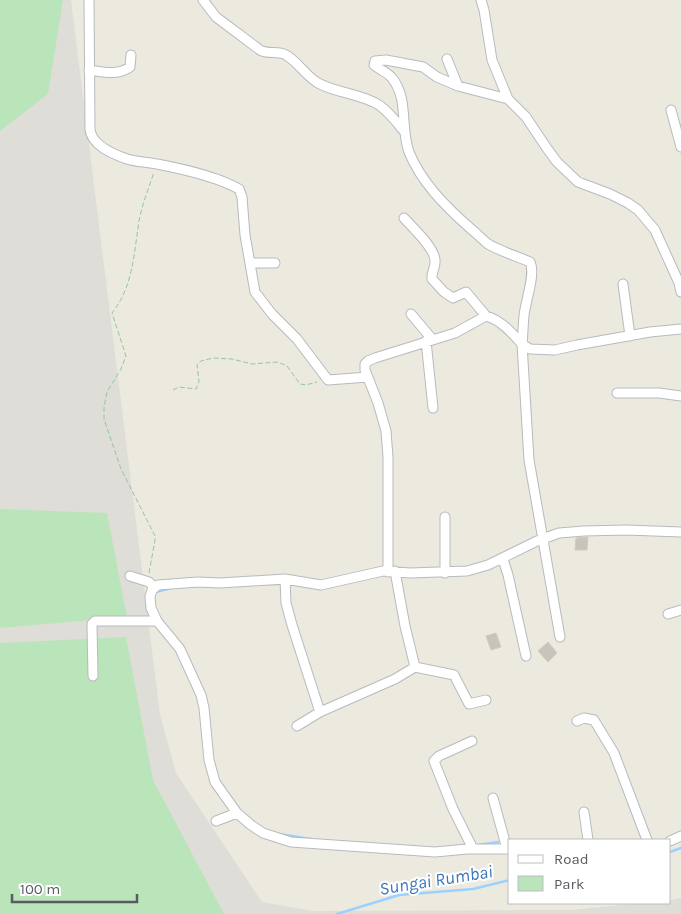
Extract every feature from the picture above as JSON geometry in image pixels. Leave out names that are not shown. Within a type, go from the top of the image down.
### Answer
[{"type":"street","points":[[89,0],[90,129],[93,140],[123,158],[157,164],[220,180],[239,189],[242,197],[244,228],[256,295],[297,339],[328,380],[368,377]]},
{"type":"street","points":[[203,0],[216,17],[260,50],[285,54],[317,82],[378,104],[394,117],[404,130]]},
{"type":"street","points":[[481,0],[492,60],[508,99],[526,117],[557,162],[578,182],[610,194],[638,210],[655,230],[679,283],[681,292]]},
{"type":"street","points":[[89,70],[109,73],[122,71],[130,67],[131,55]]},
{"type":"street","points":[[447,59],[458,86]]},
{"type":"street","points":[[508,99],[458,86],[423,67],[386,60],[375,61],[374,65],[386,72],[394,80],[404,116],[404,130],[409,152],[419,171],[445,206],[488,244],[530,262],[532,266],[524,316],[522,344],[529,460],[560,637]]},
{"type":"street","points":[[671,110],[681,146]]},
{"type":"street","points":[[404,218],[434,252],[435,264],[432,279],[444,292],[453,298],[466,292],[486,316],[493,318],[507,328],[522,344],[530,349],[555,350],[681,329]]},
{"type":"street","points":[[250,263],[275,263]]},
{"type":"street","points":[[623,284],[630,336]]},
{"type":"street","points":[[411,314],[429,340],[433,408]]},
{"type":"street","points":[[415,666],[392,571],[386,431],[365,364],[368,361],[455,333],[486,316]]},
{"type":"street","points":[[616,393],[659,393],[681,396]]},
{"type":"street","points":[[445,517],[445,573]]},
{"type":"street","points":[[130,576],[152,584],[285,579],[321,585],[384,571],[410,573],[467,571],[488,565],[559,533],[584,531],[678,532]]},
{"type":"street","points":[[502,558],[508,575],[526,656]]},
{"type":"street","points":[[285,579],[286,603],[320,712]]},
{"type":"street","points":[[152,584],[150,602],[158,621],[180,649],[200,695],[204,708],[211,772],[221,792],[237,813],[263,833],[291,842],[435,852],[508,849],[493,798]]},
{"type":"street","points":[[668,614],[681,610]]},
{"type":"street","points":[[93,676],[92,624],[95,621],[158,621]]},
{"type":"street","points":[[297,726],[320,712],[395,679],[415,666],[456,677],[467,704],[486,700]]},
{"type":"street","points":[[577,721],[584,718],[594,720],[614,753],[647,839]]},
{"type":"street","points":[[472,741],[438,756],[434,761],[453,809],[473,849]]},
{"type":"street","points":[[584,812],[588,839]]},
{"type":"street","points":[[216,821],[237,813]]},
{"type":"path","points":[[152,584],[148,578],[155,536],[121,469],[104,419],[104,407],[107,392],[126,359],[112,313],[119,304],[132,271],[140,220],[157,164]]},
{"type":"path","points":[[173,390],[179,387],[196,389],[199,382],[198,364],[201,361],[213,358],[239,360],[250,364],[283,363],[297,381],[306,385],[328,380]]},
{"type":"shaded area","points":[[0,0],[71,0],[160,714],[176,773],[262,902],[313,911],[572,910],[631,904],[671,904],[671,900],[681,898],[681,914],[0,914]]},
{"type":"green space","points":[[0,0],[63,0],[48,94],[0,131]]},
{"type":"green space","points":[[0,509],[107,513],[127,617],[0,628]]},
{"type":"green space","points":[[126,637],[153,780],[224,914],[0,914],[0,643]]},
{"type":"building","points":[[588,537],[587,550],[575,550],[576,538]]},
{"type":"building","points":[[496,633],[501,647],[491,650],[486,636]]},
{"type":"building","points":[[548,642],[557,653],[548,662],[538,651]]},
{"type":"waterway","points":[[267,584],[284,584]]},
{"type":"waterway","points":[[156,592],[171,588]]},
{"type":"waterway","points":[[279,834],[311,839]]},
{"type":"waterway","points":[[478,845],[498,842]]},
{"type":"waterway","name":"Sungai Rumbai","points":[[671,852],[681,848]]},
{"type":"waterway","name":"Sungai Rumbai","points":[[337,914],[399,895],[473,889],[508,880]]}]
